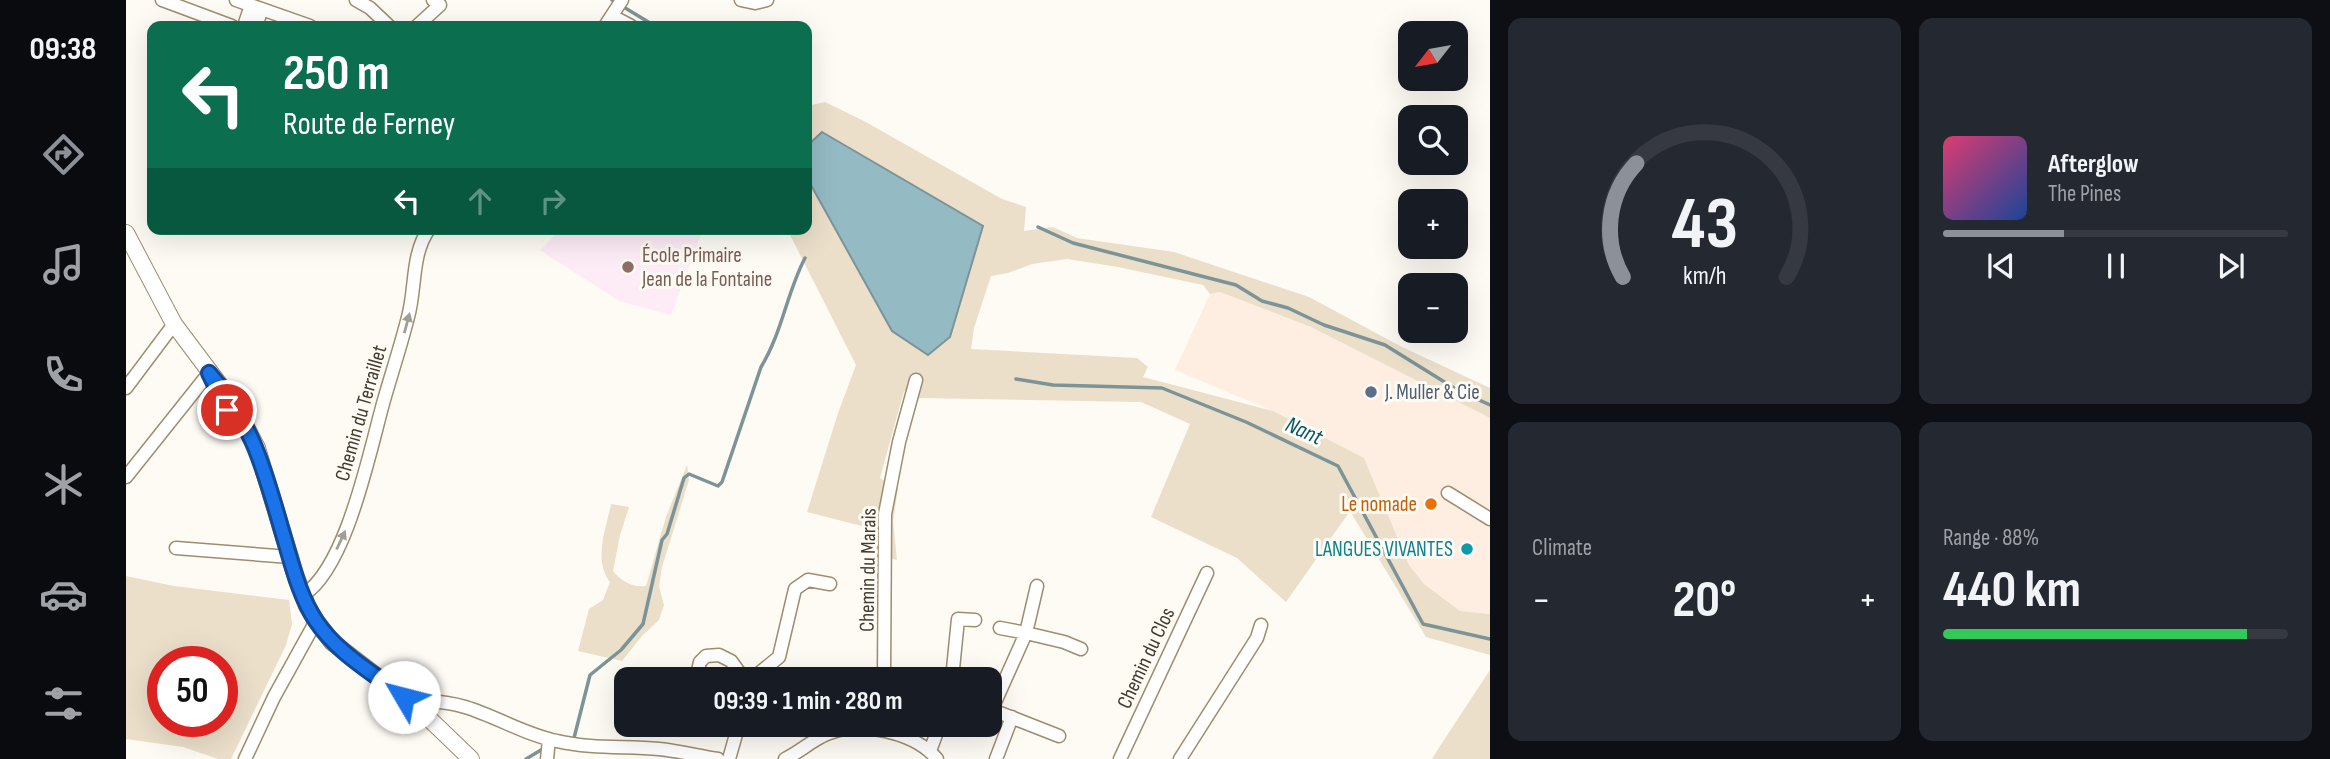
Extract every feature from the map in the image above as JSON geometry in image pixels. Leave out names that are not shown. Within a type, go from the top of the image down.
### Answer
[{"type":"main road","points":[[126,233],[174,324],[243,421],[261,456],[290,557],[303,595],[316,621],[343,652],[418,708],[471,759]]},
{"type":"street","points":[[162,0],[219,21]]},
{"type":"street","points":[[236,0],[296,21]]},
{"type":"street","points":[[356,0],[384,21]]},
{"type":"street","points":[[741,0],[767,0]]},
{"type":"street","points":[[422,21],[439,2]]},
{"type":"street","points":[[247,21],[256,7]]},
{"type":"street","points":[[256,7],[256,21]]},
{"type":"street","name":"Chemin du Terraillet","points":[[303,595],[312,590],[323,576],[344,534],[361,489],[409,315],[414,274],[425,235]]},
{"type":"street","points":[[126,388],[174,324]]},
{"type":"street","points":[[126,466],[206,369]]},
{"type":"street","points":[[126,477],[206,369]]},
{"type":"street","name":"Chemin du Marais","points":[[884,667],[885,514],[899,442],[916,380]]},
{"type":"street","points":[[1448,493],[1490,519]]},
{"type":"street","points":[[176,548],[290,557]]},
{"type":"street","name":"Chemin du Clos","points":[[1120,759],[1207,573]]},
{"type":"street","points":[[767,667],[779,657],[795,589],[808,580],[830,584]]},
{"type":"street","points":[[1002,685],[1026,633],[1037,586]]},
{"type":"street","points":[[953,667],[958,619],[975,620]]},
{"type":"street","points":[[244,759],[316,621]]},
{"type":"street","points":[[1180,759],[1257,638],[1261,625]]},
{"type":"street","points":[[1000,628],[1064,642],[1081,649]]},
{"type":"street","points":[[699,667],[706,656],[719,655],[731,661],[735,667]]},
{"type":"street","points":[[418,708],[424,702],[441,700],[457,703],[510,726],[549,739],[579,745],[659,749],[718,759]]},
{"type":"street","points":[[1002,713],[1059,736]]},
{"type":"street","points":[[996,759],[1012,717]]},
{"type":"street","points":[[729,759],[735,737]]},
{"type":"street","points":[[785,759],[823,737]]},
{"type":"street","points":[[905,737],[934,755],[937,737]]},
{"type":"street","points":[[547,759],[549,739]]},
{"type":"shaded area","points":[[825,102],[1002,199],[1026,207],[1024,231],[1053,227],[1077,238],[1174,252],[1309,297],[1402,347],[1490,388],[1490,418],[1311,327],[1220,292],[1210,294],[1203,285],[1067,259],[1032,264],[991,276],[974,328],[971,349],[1137,358],[1148,367],[1143,377],[1273,411],[1364,458],[1409,565],[1424,584],[1460,611],[1490,614],[1490,655],[1426,637],[1350,511],[1286,602],[1237,558],[1151,517],[1190,424],[1141,402],[918,398],[904,391],[880,478],[898,489],[893,521],[897,560],[870,560],[866,527],[807,512],[856,365],[790,235],[812,235],[812,105]]},
{"type":"shaded area","name":"École Primaire Jean de la Fontaine","points":[[555,235],[701,235],[671,315],[619,301],[540,250]]},
{"type":"shaded area","points":[[1220,292],[1311,327],[1490,418],[1490,614],[1460,611],[1424,584],[1409,565],[1364,458],[1273,411],[1175,370],[1210,294]]},
{"type":"shaded area","points":[[687,465],[689,480],[662,567],[659,586],[664,605],[659,620],[622,661],[578,651],[589,609],[603,600],[610,582],[602,564],[602,554],[611,504],[629,507],[613,571],[628,583],[646,586],[666,517]]},
{"type":"shaded area","points":[[126,576],[174,586],[289,600],[292,624],[286,645],[231,759],[218,759],[183,747],[126,739]]},
{"type":"shaded area","points":[[1490,670],[1490,759],[1432,759],[1440,746]]},
{"type":"water","points":[[822,132],[983,226],[950,337],[928,355],[892,331],[812,187],[812,141]]},
{"type":"waterway","points":[[612,0],[647,21]]},
{"type":"waterway","name":"Nant","points":[[1038,227],[1073,243],[1236,285],[1262,301],[1288,308],[1324,325],[1385,345],[1459,391],[1490,405]]},
{"type":"waterway","points":[[574,738],[590,675],[621,650],[643,624],[662,540],[667,534],[684,478],[689,474],[718,486],[722,482],[761,367],[805,258]]},
{"type":"waterway","name":"Nant","points":[[1016,379],[1053,385],[1162,388],[1246,422],[1338,466],[1423,624],[1490,639]]},
{"type":"waterway","points":[[526,759],[541,750]]},
{"type":"place","name":"École Primaire Jean de la Fontaine","points":[[628,267]]},
{"type":"place","name":"J. Muller & Cie","points":[[1371,392]]},
{"type":"place","name":"Le nomade","points":[[1431,504]]},
{"type":"place","name":"LANGUES VIVANTES","points":[[1467,549]]},
{"type":"route","points":[[227,410],[209,373],[230,400],[257,448],[296,577],[316,621],[343,652],[404,697]]}]
